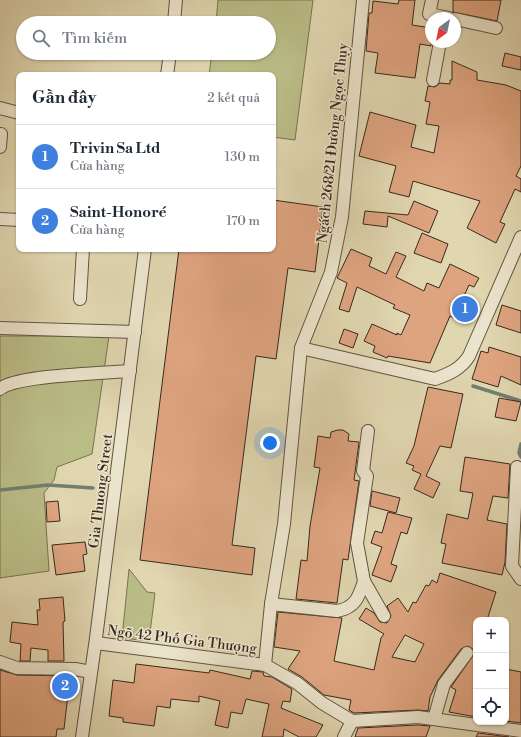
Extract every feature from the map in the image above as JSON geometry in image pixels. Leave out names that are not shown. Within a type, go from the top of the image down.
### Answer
[{"type":"street","points":[[175,16],[176,0]]},
{"type":"street","name":"Ngách 268/21 Đường Ngọc Thụy","points":[[265,665],[271,604],[284,524],[301,348],[331,272],[342,217],[363,0]]},
{"type":"street","points":[[429,12],[432,0]]},
{"type":"street","points":[[461,21],[496,28]]},
{"type":"street","points":[[433,80],[439,48]]},
{"type":"street","points":[[167,72],[169,60]]},
{"type":"street","points":[[0,108],[16,112]]},
{"type":"street","points":[[0,147],[1,134]]},
{"type":"street","points":[[0,219],[16,220]]},
{"type":"street","points":[[301,348],[435,379],[449,374],[465,363],[469,356],[519,245]]},
{"type":"street","points":[[80,299],[83,252]]},
{"type":"street","name":"Gia Thuong Street","points":[[85,736],[91,672],[96,643],[145,252]]},
{"type":"street","points":[[0,328],[135,332]]},
{"type":"street","points":[[0,389],[9,384],[41,378],[130,371]]},
{"type":"street","points":[[368,431],[363,471],[367,476],[357,543],[364,581],[384,616]]},
{"type":"street","points":[[517,467],[512,566],[521,579]]},
{"type":"street","points":[[271,604],[337,611],[345,610],[358,599],[364,581]]},
{"type":"street","name":"Ngõ 42 Phố Gia Thượng","points":[[96,643],[265,665]]},
{"type":"street","points":[[434,719],[444,684],[467,653]]},
{"type":"street","points":[[0,662],[17,668],[75,669],[91,672]]},
{"type":"street","points":[[265,665],[297,683],[322,703],[352,721],[418,717],[521,731]]},
{"type":"street","points":[[344,737],[352,721]]},
{"type":"green space","points":[[218,0],[313,0],[295,140],[276,137],[276,72],[209,72],[211,60],[276,60],[276,16],[217,16]]},
{"type":"green space","points":[[0,336],[109,336],[92,454],[57,467],[54,480],[44,493],[49,571],[0,578]]},
{"type":"green space","points":[[129,569],[147,592],[155,593],[149,641],[122,638]]},
{"type":"building","points":[[399,0],[415,0],[412,25],[425,27],[425,45],[420,44],[415,78],[375,73],[378,53],[366,51],[369,13],[372,13],[373,1],[398,4]]},
{"type":"building","points":[[453,0],[501,0],[497,21],[461,14],[461,12],[453,12]]},
{"type":"building","points":[[505,53],[521,57],[521,70],[502,66]]},
{"type":"building","points":[[452,61],[477,72],[477,80],[506,85],[521,91],[521,166],[516,176],[521,179],[521,192],[515,189],[500,222],[505,224],[496,243],[467,228],[480,201],[413,181],[409,197],[389,192],[396,166],[359,156],[370,112],[416,125],[411,147],[434,153],[439,126],[426,124],[430,102],[425,101],[428,86],[435,87],[440,83],[450,84],[450,80],[452,80]]},
{"type":"building","points":[[276,200],[323,207],[315,272],[288,268],[276,359],[256,356],[232,545],[255,548],[252,575],[140,560],[179,252],[276,252]]},
{"type":"building","points":[[414,201],[438,211],[429,233],[388,216],[387,227],[363,224],[365,211],[408,215]]},
{"type":"building","points":[[422,233],[448,244],[441,263],[414,253]]},
{"type":"building","points":[[351,249],[372,258],[369,266],[386,274],[396,252],[406,256],[396,277],[424,291],[427,283],[439,288],[450,264],[479,278],[474,287],[469,285],[454,318],[450,316],[430,363],[388,356],[387,358],[373,352],[375,346],[364,341],[372,324],[397,335],[397,333],[401,335],[410,315],[393,308],[395,305],[357,287],[349,312],[339,309],[347,283],[337,278]]},
{"type":"building","points":[[502,305],[521,311],[521,333],[496,325]]},
{"type":"building","points":[[344,329],[358,334],[353,348],[339,343]]},
{"type":"building","points":[[489,347],[521,357],[521,385],[501,376],[498,387],[472,379],[481,351],[488,353]]},
{"type":"building","points":[[428,387],[463,394],[451,448],[440,446],[426,476],[440,483],[433,498],[414,489],[421,474],[412,470],[414,466],[406,463],[414,446]]},
{"type":"building","points":[[499,398],[521,402],[516,421],[495,417]]},
{"type":"building","points":[[343,430],[349,434],[348,441],[359,442],[354,480],[359,481],[348,560],[343,559],[337,603],[296,599],[301,560],[307,561],[310,526],[320,468],[314,467],[318,436],[330,438],[331,432]]},
{"type":"building","points":[[465,457],[510,464],[508,498],[493,496],[487,520],[507,524],[505,562],[502,575],[442,563],[446,544],[441,543],[447,514],[468,519],[473,493],[460,491]]},
{"type":"building","points":[[372,491],[400,498],[396,513],[370,506]]},
{"type":"building","points":[[58,501],[60,521],[47,522],[46,502]]},
{"type":"building","points":[[388,512],[412,518],[407,534],[401,532],[391,564],[397,566],[391,582],[372,575],[382,547],[371,543],[375,531],[382,533]]},
{"type":"building","points":[[85,542],[87,554],[83,555],[85,571],[56,575],[52,545]]},
{"type":"building","points":[[440,573],[496,592],[488,617],[473,617],[473,649],[468,646],[461,649],[438,680],[430,697],[428,711],[418,710],[354,713],[349,710],[351,700],[324,695],[302,677],[288,669],[300,651],[274,647],[278,612],[342,618],[334,661],[374,670],[381,638],[384,634],[359,619],[366,608],[374,613],[380,622],[387,623],[391,616],[387,606],[398,598],[408,612],[413,602],[416,603],[426,585],[429,586],[432,580],[437,583]],"holes":[[[405,635],[424,644],[415,662],[392,657]]]},
{"type":"building","points":[[63,597],[65,621],[63,622],[64,661],[48,661],[48,650],[31,648],[30,661],[20,661],[21,644],[10,642],[12,622],[38,625],[37,610],[40,610],[39,599]]},
{"type":"building","points":[[473,655],[473,716],[449,712],[456,690],[451,687]]},
{"type":"building","points":[[136,664],[209,673],[210,670],[250,679],[252,671],[263,672],[264,676],[272,677],[292,689],[290,702],[283,701],[281,708],[323,725],[316,737],[299,737],[284,729],[283,737],[262,737],[269,704],[246,699],[242,714],[231,712],[228,728],[215,725],[220,701],[199,696],[199,702],[171,699],[170,708],[157,706],[154,726],[123,722],[123,718],[109,716],[113,680],[134,683]]},
{"type":"building","points":[[0,670],[17,675],[70,676],[64,729],[57,729],[56,737],[0,737]]},
{"type":"building","points":[[509,670],[521,672],[521,723],[509,721]]},
{"type":"building","points":[[418,725],[430,726],[426,737],[355,737],[358,728]]},
{"type":"building","points":[[478,733],[509,737],[476,737]]},
{"type":"waterway","points":[[473,386],[521,401]]},
{"type":"waterway","points":[[521,444],[519,453],[521,457]]},
{"type":"waterway","points":[[0,490],[48,485],[93,488]]},
{"type":"place","name":"Trivin Sa Ltd","points":[[465,309]]},
{"type":"place","name":"Saint-Honoré","points":[[65,686]]}]
